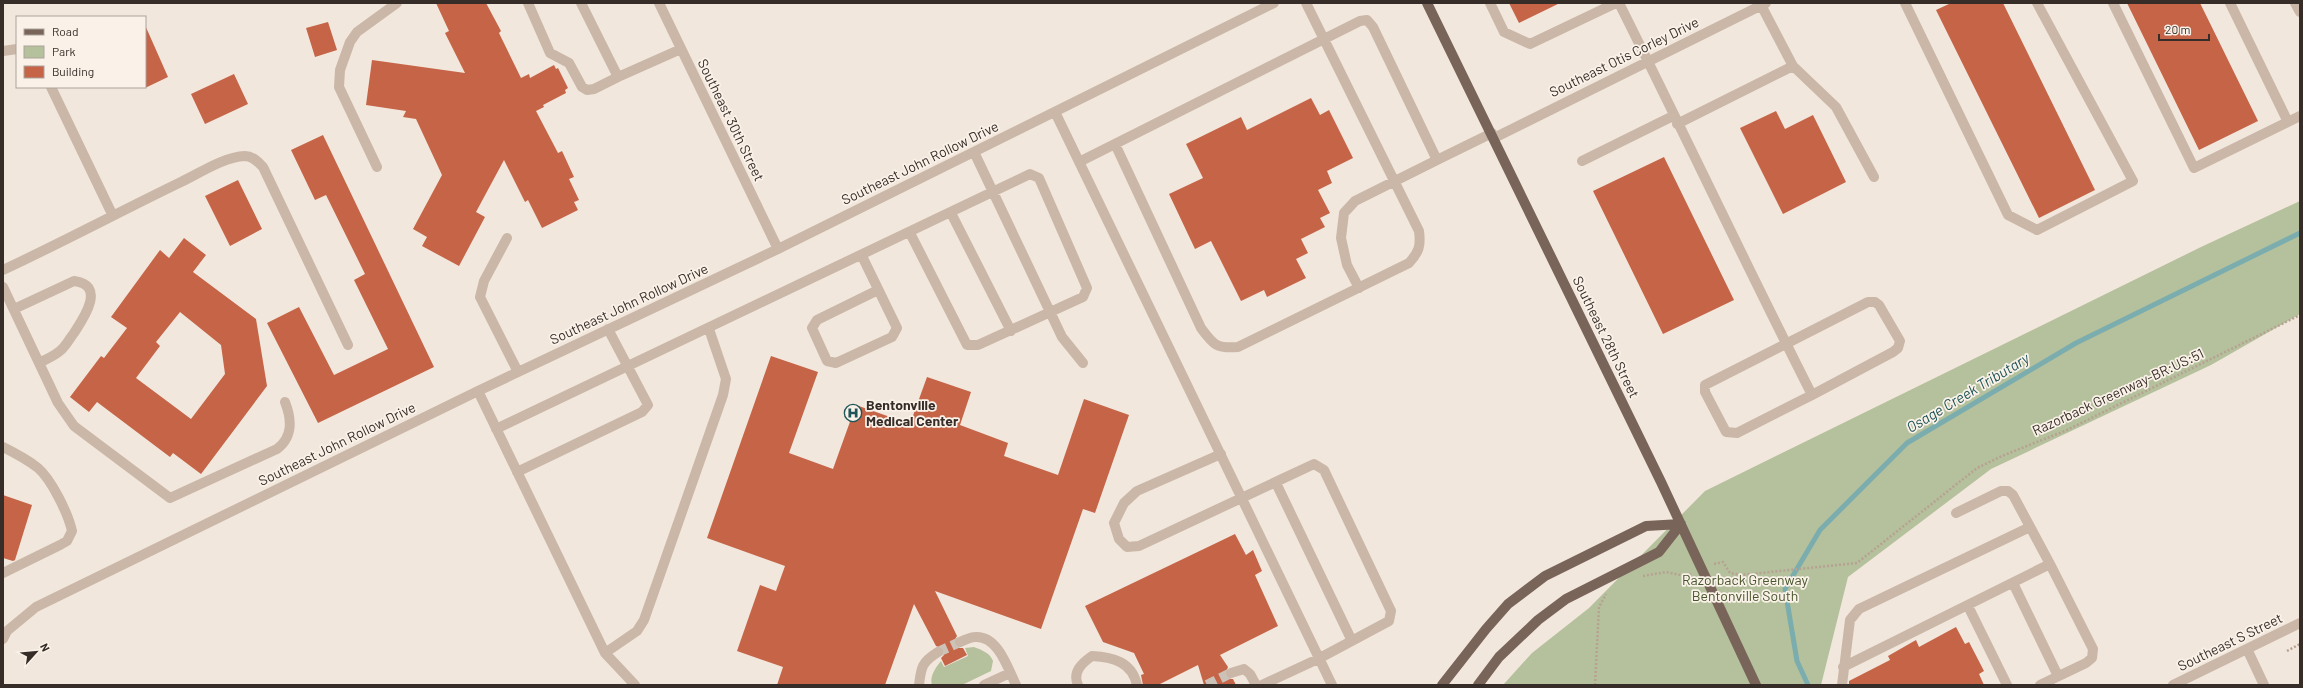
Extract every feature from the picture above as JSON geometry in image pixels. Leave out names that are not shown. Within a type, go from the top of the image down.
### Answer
[{"type":"main road","name":"Southeast 28th Street","points":[[1427,3],[1493,135],[1681,524],[1756,685]]},
{"type":"main road","points":[[1442,685],[1486,629],[1508,604],[1545,576],[1646,526],[1681,524]]},
{"type":"main road","points":[[1478,685],[1499,657],[1538,620],[1566,599],[1659,552],[1681,524]]},
{"type":"street","points":[[378,167],[339,87],[340,70],[350,42],[357,32],[396,3]]},
{"type":"street","points":[[528,3],[550,53],[569,63],[582,87],[587,90],[594,89],[681,49]]},
{"type":"street","points":[[581,3],[618,77]]},
{"type":"street","name":"Southeast 30th Street","points":[[659,3],[778,249]]},
{"type":"street","name":"Southeast John Rollow Drive","points":[[3,639],[7,630],[36,607],[478,391],[778,249],[1274,3]]},
{"type":"street","points":[[1115,144],[1201,328],[1213,344],[1225,348],[1238,347],[1409,263],[1417,254],[1421,245],[1418,231],[1306,3]]},
{"type":"street","points":[[1490,3],[1504,32],[1530,44],[1617,3],[1812,395]]},
{"type":"street","points":[[1905,3],[2008,215],[2037,230],[2133,181],[2037,3]]},
{"type":"street","points":[[2113,3],[2194,168],[2300,116]]},
{"type":"street","points":[[2230,3],[2288,122]]},
{"type":"street","points":[[2295,3],[2300,12]]},
{"type":"street","points":[[1764,4],[1793,66],[1836,107],[1874,177]]},
{"type":"street","name":"Southeast Otis Corley Drive","points":[[1394,182],[1764,4]]},
{"type":"street","points":[[1079,162],[1323,39],[1360,21],[1367,20],[1373,27],[1438,160]]},
{"type":"street","points":[[3,51],[16,48]]},
{"type":"street","points":[[1582,161],[1793,66]]},
{"type":"street","points":[[51,88],[112,214]]},
{"type":"street","points":[[1055,112],[1243,499],[1318,659],[1332,685]]},
{"type":"street","points":[[974,152],[1052,313],[1062,337],[1083,363]]},
{"type":"street","points":[[3,270],[88,230],[112,214],[224,161],[247,156],[257,161],[263,167],[348,345]]},
{"type":"street","points":[[496,429],[994,193],[1030,174],[1039,178],[1088,288],[1083,297],[1052,313],[978,345],[968,345],[910,233]]},
{"type":"street","points":[[1359,288],[1347,265],[1341,238],[1344,214],[1355,201],[1394,182]]},
{"type":"street","points":[[951,213],[1011,331]]},
{"type":"street","points":[[507,238],[484,281],[480,297],[518,372]]},
{"type":"street","points":[[862,256],[897,328],[892,337],[836,363],[826,361],[812,328],[817,320],[878,290]]},
{"type":"street","points":[[14,310],[71,282],[79,282],[88,289],[91,303],[88,312],[62,350],[39,363]]},
{"type":"street","points":[[3,287],[58,403],[74,426],[170,498],[277,450],[284,444],[291,423],[284,402]]},
{"type":"street","points":[[1868,302],[1875,302],[1879,305],[1900,341],[1898,348],[1894,352],[1812,395],[1731,434],[1726,432],[1705,392],[1705,385],[1787,345],[1868,302]]},
{"type":"street","points":[[518,472],[642,412],[648,404],[608,329]]},
{"type":"street","points":[[605,653],[637,631],[644,620],[724,395],[726,379],[709,329]]},
{"type":"street","points":[[478,391],[605,653],[634,685]]},
{"type":"street","points":[[3,446],[22,456],[39,469],[53,489],[72,531],[66,541],[60,545],[3,573]]},
{"type":"street","points":[[1220,454],[1137,491],[1118,512],[1114,523],[1119,539],[1127,547],[1139,546],[1243,499],[1314,464],[1324,470],[1391,611],[1389,621],[1318,659],[1281,681],[1262,685]]},
{"type":"street","points":[[1276,483],[1352,641]]},
{"type":"street","points":[[1956,513],[2001,491],[2008,491],[2012,495],[2050,564],[2093,649],[2092,658],[2086,663],[2040,685]]},
{"type":"street","points":[[1842,685],[1843,667],[1850,620],[1859,609],[2030,527]]},
{"type":"street","points":[[1843,667],[2050,564]]},
{"type":"street","points":[[2013,583],[2058,676]]},
{"type":"street","points":[[1968,606],[2007,685]]},
{"type":"street","name":"Southeast S Street","points":[[2173,685],[2300,624]]},
{"type":"street","points":[[960,642],[975,637],[987,639],[996,647],[1016,685]]},
{"type":"street","points":[[2247,649],[2264,685]]},
{"type":"street","points":[[919,685],[921,667],[929,658],[938,652]]},
{"type":"street","points":[[1078,685],[1077,671],[1082,663],[1092,656],[1111,657],[1128,666],[1137,685]]},
{"type":"street","points":[[1231,673],[1244,669],[1250,674],[1256,685]]},
{"type":"street","points":[[984,685],[1010,673]]},
{"type":"path","name":"Razorback Greenway-BR:US:51","points":[[1716,563],[1724,562],[1730,573],[1741,575],[1857,563],[1977,468],[2002,456],[2067,430],[2300,315]]},
{"type":"path","points":[[1636,579],[1643,576],[1666,572],[1685,576]]},
{"type":"path","points":[[1595,685],[1599,606],[1607,593]]},
{"type":"path","points":[[2287,651],[2300,644]]},
{"type":"green space","name":"Razorback Greenway Bentonville South","points":[[2300,201],[2300,314],[2211,365],[1991,469],[1848,577],[1821,685],[1503,685],[1532,653],[1589,608],[1705,491],[2201,247]]},
{"type":"green space","points":[[974,647],[985,652],[992,658],[993,661],[991,671],[962,685],[932,685],[932,675],[941,661],[944,667],[968,656],[965,648]]},
{"type":"building","points":[[436,3],[486,3],[501,31],[499,33],[521,78],[529,74],[530,78],[554,65],[556,69],[558,68],[568,88],[565,90],[566,93],[543,105],[544,107],[536,111],[558,153],[562,151],[574,177],[569,179],[579,200],[574,202],[578,210],[542,228],[528,200],[525,202],[504,160],[476,212],[485,217],[459,266],[422,246],[427,237],[413,229],[442,175],[416,119],[403,117],[406,111],[366,105],[372,60],[465,73],[445,33],[449,31]]},
{"type":"building","points":[[1509,3],[1560,3],[1519,23]]},
{"type":"building","points":[[1951,3],[2003,3],[2095,190],[2039,218],[1936,10]]},
{"type":"building","points":[[2127,3],[2200,3],[2258,121],[2199,150]]},
{"type":"building","points":[[328,22],[337,50],[315,57],[306,28]]},
{"type":"building","points":[[146,27],[168,77],[146,88]]},
{"type":"building","points":[[234,74],[248,104],[205,124],[191,94]]},
{"type":"building","points":[[1311,98],[1320,115],[1329,110],[1353,158],[1327,171],[1332,183],[1318,190],[1330,213],[1320,218],[1325,227],[1301,239],[1308,253],[1296,259],[1306,278],[1267,297],[1264,290],[1241,301],[1211,241],[1195,249],[1169,194],[1203,178],[1186,144],[1241,117],[1247,130]]},
{"type":"building","points":[[1776,111],[1785,129],[1813,115],[1846,182],[1783,214],[1740,128]]},
{"type":"building","points":[[323,135],[434,367],[318,423],[267,323],[299,307],[334,375],[388,349],[354,280],[365,274],[326,195],[315,200],[291,150]]},
{"type":"building","points":[[1664,157],[1734,300],[1663,334],[1593,191]]},
{"type":"building","points":[[238,180],[262,229],[230,246],[205,196]]},
{"type":"building","points":[[184,238],[206,255],[193,272],[256,319],[267,386],[201,474],[173,453],[170,457],[97,402],[89,412],[70,397],[101,356],[104,358],[127,328],[111,317],[160,250],[169,258]],"holes":[[[180,312],[221,345],[225,374],[191,419],[136,378],[160,346],[156,342]]]},
{"type":"building","points":[[771,356],[818,372],[789,453],[833,469],[856,405],[910,424],[927,377],[971,392],[960,425],[1008,443],[1004,456],[1058,475],[1084,399],[1129,415],[1095,513],[1083,509],[1041,629],[935,591],[957,636],[954,641],[954,645],[959,648],[963,648],[967,655],[945,666],[941,658],[944,655],[944,649],[936,646],[914,604],[885,685],[777,685],[783,667],[737,651],[760,585],[776,591],[785,566],[707,538]]},
{"type":"building","points":[[3,495],[32,505],[15,560],[13,561],[3,558]]},
{"type":"building","points":[[1235,534],[1246,555],[1253,550],[1262,571],[1255,575],[1278,626],[1220,655],[1228,667],[1225,675],[1229,679],[1233,679],[1236,685],[1204,685],[1198,665],[1158,685],[1143,685],[1141,675],[1144,674],[1134,653],[1103,642],[1085,606]]},
{"type":"building","points":[[1956,627],[1965,644],[1969,642],[1984,671],[1979,674],[1984,685],[1849,685],[1849,681],[1890,660],[1888,656],[1916,640],[1919,647]]},
{"type":"waterway","name":"Osage Creek Tributary","points":[[1808,685],[1797,661],[1785,589],[1820,530],[1907,443],[2076,343],[2300,233]]},
{"type":"tunnel","points":[[938,652],[960,642]]},
{"type":"tunnel","points":[[1207,685],[1231,673]]},
{"type":"place","name":"Bentonville Medical Center","points":[[853,413]]}]
